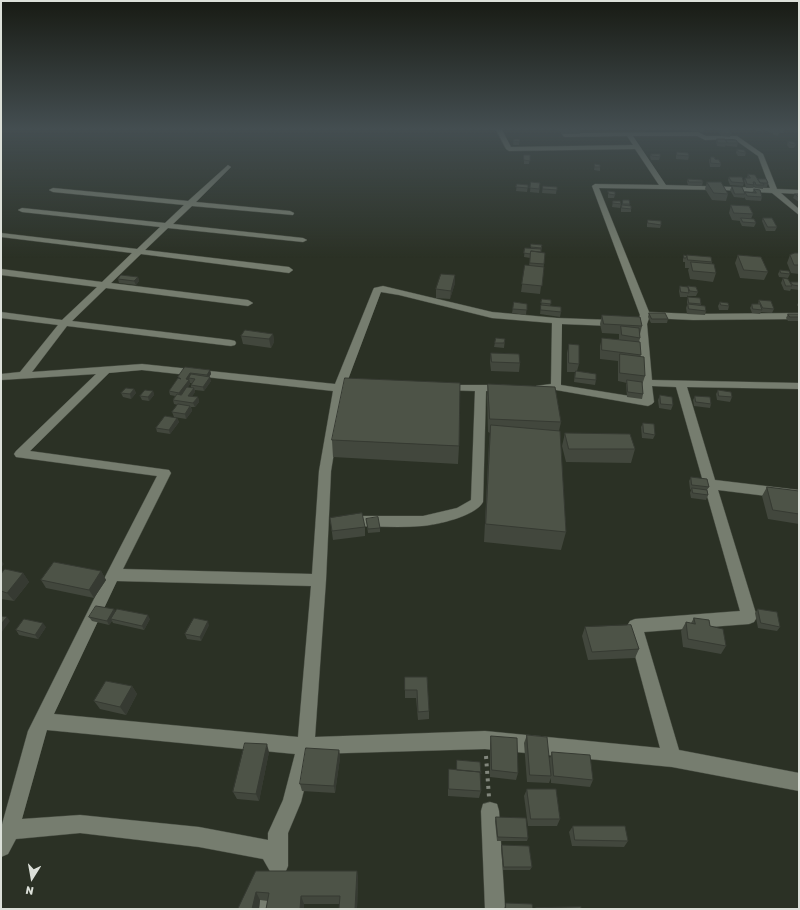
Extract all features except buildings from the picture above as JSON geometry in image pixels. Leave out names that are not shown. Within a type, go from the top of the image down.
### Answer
[{"type":"street","points":[[24,375],[65,322],[222,172]]},
{"type":"street","points":[[654,172],[664,187]]},
{"type":"street","points":[[767,172],[774,191],[799,212]]},
{"type":"street","points":[[533,388],[556,388],[648,402],[644,320],[595,186],[724,188],[799,192]]},
{"type":"street","points":[[53,190],[190,202],[290,213]]},
{"type":"street","points":[[22,210],[303,240]]},
{"type":"street","points":[[1,235],[289,270]]},
{"type":"street","points":[[1,272],[248,302]]},
{"type":"street","points":[[261,909],[278,866],[278,833],[292,802],[306,746],[319,580],[325,471],[338,388],[377,290],[384,289],[399,292],[492,315],[557,321],[799,316]]},
{"type":"street","points":[[1,314],[232,344]]},
{"type":"street","points":[[556,388],[557,321]]},
{"type":"street","points":[[1,377],[142,367],[338,388],[370,388]]},
{"type":"street","points":[[1,847],[10,830],[37,731],[165,472],[20,454],[106,370]]},
{"type":"street","points":[[647,383],[799,386]]},
{"type":"street","points":[[672,758],[635,626],[749,617],[681,384]]},
{"type":"street","points":[[433,388],[511,388]]},
{"type":"street","points":[[322,521],[423,521],[461,512],[477,502],[481,401],[480,388]]},
{"type":"street","points":[[710,484],[799,495]]},
{"type":"street","points":[[113,575],[319,580]]},
{"type":"street","points":[[42,720],[306,746],[485,740],[672,758],[799,782]]},
{"type":"street","points":[[490,811],[495,909]]},
{"type":"street","points":[[10,830],[80,824],[199,837],[269,850],[278,866]]},
{"type":"path","points":[[485,740],[490,811]]}]
